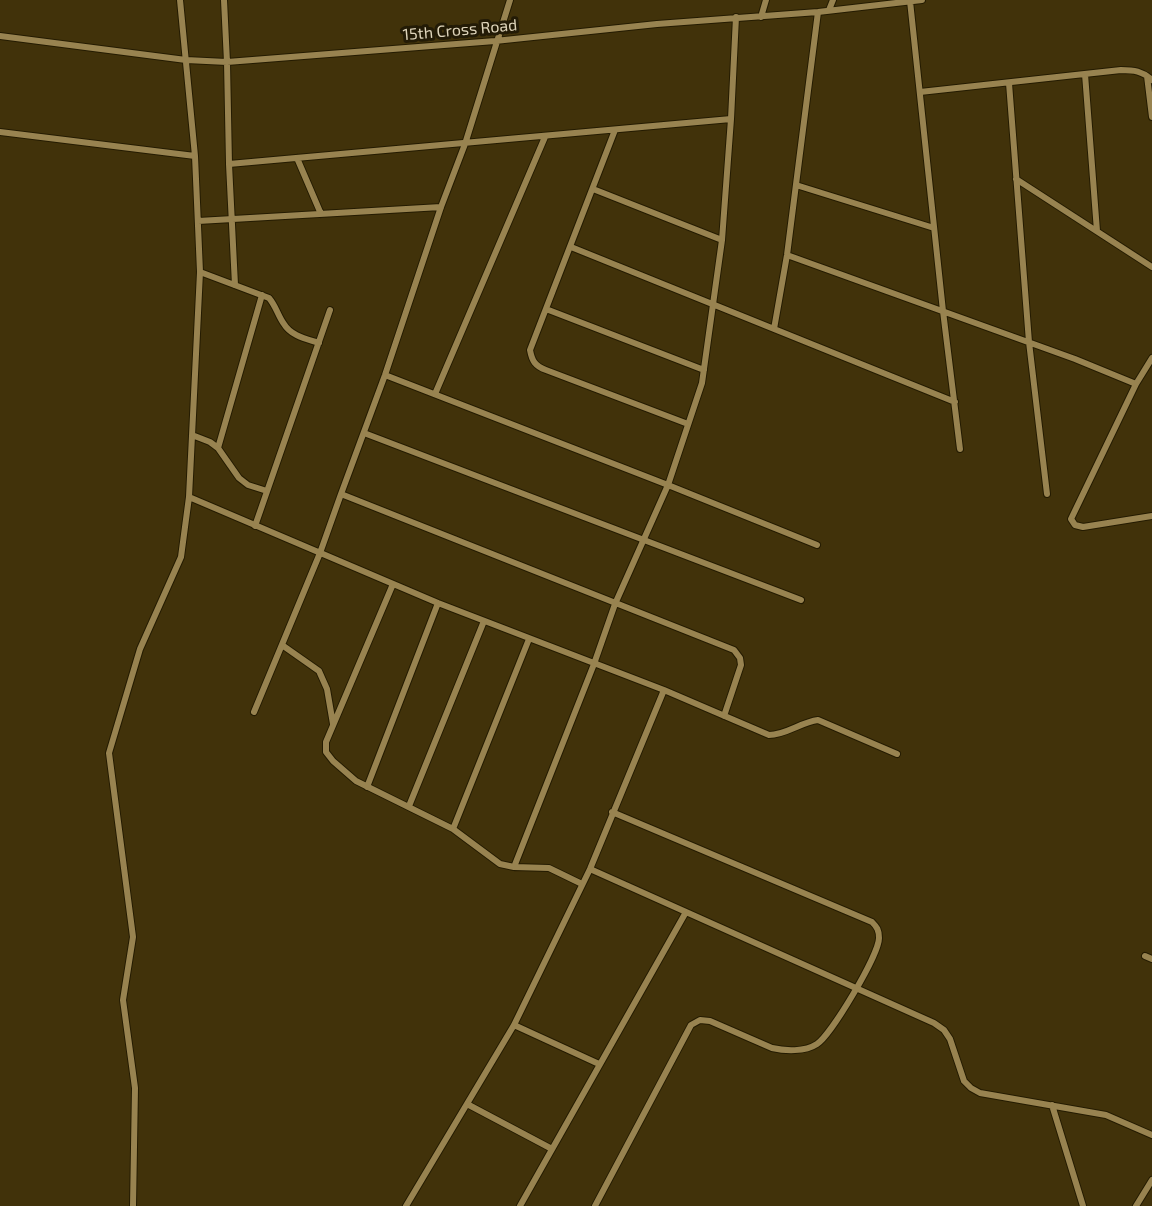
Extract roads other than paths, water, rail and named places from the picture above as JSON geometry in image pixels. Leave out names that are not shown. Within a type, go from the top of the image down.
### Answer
[{"type":"street","points":[[133,1206],[135,1088],[123,1000],[133,937],[109,753],[140,650],[181,556],[189,497],[200,272],[195,156],[180,0]]},
{"type":"street","points":[[224,0],[229,164],[236,285]]},
{"type":"street","points":[[254,712],[320,553],[385,375],[441,207],[465,144],[495,41],[510,0]]},
{"type":"street","points":[[761,16],[766,0]]},
{"type":"street","points":[[829,10],[832,0]]},
{"type":"street","name":"15th Cross Road","points":[[0,36],[186,60],[227,62],[495,41],[736,17],[818,12],[922,0]]},
{"type":"street","points":[[910,1],[960,449]]},
{"type":"street","points":[[774,329],[787,255],[818,12]]},
{"type":"street","points":[[513,867],[594,664],[615,604],[668,485],[704,370],[722,240],[736,17]]},
{"type":"street","points":[[920,92],[1136,70],[1149,77],[1152,117]]},
{"type":"street","points":[[1085,74],[1097,231]]},
{"type":"street","points":[[1009,83],[1029,342],[1047,494]]},
{"type":"street","points":[[229,164],[731,120]]},
{"type":"street","points":[[615,130],[530,350],[532,359],[537,366],[688,424]]},
{"type":"street","points":[[0,132],[195,156]]},
{"type":"street","points":[[435,394],[545,137]]},
{"type":"street","points":[[297,158],[321,214]]},
{"type":"street","points":[[1016,179],[1152,267]]},
{"type":"street","points":[[796,185],[934,228]]},
{"type":"street","points":[[593,189],[722,240]]},
{"type":"street","points":[[198,221],[441,207]]},
{"type":"street","points":[[571,247],[955,402]]},
{"type":"street","points":[[787,255],[1029,342],[1136,384]]},
{"type":"street","points":[[200,272],[269,298],[285,326],[294,334],[319,343]]},
{"type":"street","points":[[218,448],[262,295]]},
{"type":"street","points":[[546,309],[704,370]]},
{"type":"street","points":[[255,526],[330,310]]},
{"type":"street","points":[[1152,358],[1136,384],[1071,519],[1075,525],[1083,527],[1152,516]]},
{"type":"street","points":[[385,375],[817,545]]},
{"type":"street","points":[[364,433],[801,600]]},
{"type":"street","points":[[192,435],[218,448],[239,478],[248,485],[267,492]]},
{"type":"street","points":[[341,494],[734,650],[740,658],[741,665],[724,716]]},
{"type":"street","points":[[189,497],[438,603],[664,690],[769,735],[778,735],[809,721],[818,720],[897,754]]},
{"type":"street","points":[[393,584],[326,742],[326,752],[356,781],[453,829],[500,864],[513,867],[549,868],[582,884]]},
{"type":"street","points":[[367,787],[438,603]]},
{"type":"street","points":[[409,806],[484,621]]},
{"type":"street","points":[[453,829],[529,639]]},
{"type":"street","points":[[282,645],[319,671],[327,689],[333,725]]},
{"type":"street","points":[[416,1206],[407,1204],[514,1025],[590,869],[664,690]]},
{"type":"street","points":[[595,1206],[691,1025],[699,1020],[710,1021],[772,1048],[782,1050],[815,1046],[823,1039],[856,988],[877,949],[879,939],[878,928],[872,922],[612,812]]},
{"type":"street","points":[[590,869],[934,1023],[944,1030],[950,1039],[964,1081],[971,1088],[980,1092],[1107,1115],[1152,1135]]},
{"type":"street","points":[[520,1206],[686,912]]},
{"type":"street","points":[[514,1025],[599,1064]]},
{"type":"street","points":[[467,1104],[552,1149]]},
{"type":"street","points":[[1052,1105],[1083,1206]]},
{"type":"street","points":[[1136,1206],[1152,1180]]}]
